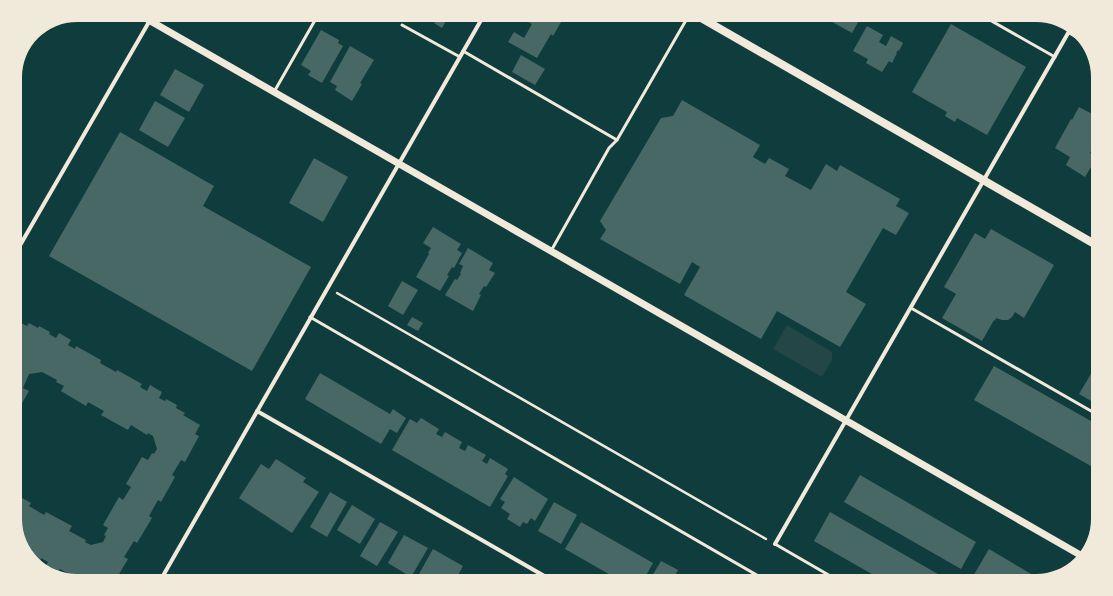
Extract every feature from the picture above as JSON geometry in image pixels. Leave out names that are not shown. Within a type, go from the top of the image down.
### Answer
[{"type":"main road","points":[[708,22],[1091,242]]},
{"type":"street","points":[[22,242],[149,22]]},
{"type":"street","points":[[158,22],[398,164],[1078,554]]},
{"type":"street","points":[[164,574],[480,22]]},
{"type":"street","points":[[775,544],[1068,33]]},
{"type":"street","points":[[257,411],[541,574]]},
{"type":"lane","points":[[274,92],[314,22]]},
{"type":"lane","points":[[551,251],[609,148],[617,140],[685,22]]},
{"type":"lane","points":[[993,22],[1055,57]]},
{"type":"lane","points":[[402,25],[460,57]]},
{"type":"lane","points":[[463,51],[617,140]]},
{"type":"lane","points":[[911,308],[1091,411]]},
{"type":"lane","points":[[310,317],[755,574]]},
{"type":"lane","points":[[775,544],[827,574]]},
{"type":"path","points":[[328,287],[775,544]]},
{"type":"shaded area","points":[[787,325],[832,352],[832,360],[822,377],[773,349]]},
{"type":"building","points":[[434,22],[445,22],[442,28]]},
{"type":"building","points":[[529,22],[561,22],[553,36],[551,34],[537,58],[508,42],[514,32],[524,38],[532,24]]},
{"type":"building","points":[[832,22],[858,22],[852,33]]},
{"type":"building","points":[[951,24],[1026,67],[987,135],[957,118],[955,122],[945,116],[947,112],[912,92]]},
{"type":"building","points":[[867,26],[883,35],[879,42],[886,46],[891,36],[903,43],[899,51],[898,50],[896,53],[892,63],[889,61],[882,72],[866,63],[868,59],[853,51]]},
{"type":"building","points":[[321,30],[339,40],[338,43],[343,46],[322,83],[308,75],[311,71],[301,65]]},
{"type":"building","points":[[350,46],[374,60],[360,83],[362,84],[352,101],[335,90],[337,86],[330,82]]},
{"type":"building","points":[[521,55],[545,69],[535,85],[512,72]]},
{"type":"building","points":[[175,69],[204,85],[189,112],[160,95]]},
{"type":"building","points":[[682,100],[760,145],[753,157],[765,164],[769,158],[789,169],[785,176],[811,190],[826,164],[837,171],[840,165],[900,199],[896,206],[909,213],[896,235],[883,228],[846,292],[866,304],[840,347],[777,311],[761,339],[684,295],[700,267],[692,262],[680,284],[600,239],[606,230],[600,221],[661,118],[673,116]]},
{"type":"building","points":[[155,101],[185,118],[168,147],[139,130]]},
{"type":"building","points":[[1079,107],[1091,113],[1091,167],[1085,177],[1066,165],[1070,157],[1055,148],[1071,119],[1072,120]]},
{"type":"building","points":[[120,132],[214,186],[203,206],[311,267],[252,371],[49,256]]},
{"type":"building","points":[[314,158],[348,177],[323,222],[289,203]]},
{"type":"building","points":[[433,227],[461,244],[457,250],[462,253],[454,268],[452,267],[447,275],[449,276],[440,291],[416,277],[429,254],[428,253],[431,248],[423,243]]},
{"type":"building","points":[[991,229],[1054,265],[1024,318],[1015,312],[1008,320],[996,318],[982,341],[942,318],[956,294],[944,287],[975,233],[985,239]]},
{"type":"building","points":[[468,248],[493,263],[489,270],[495,273],[486,287],[484,286],[479,294],[481,295],[473,311],[445,295],[455,279],[457,280],[461,274],[460,273],[463,266],[459,264]]},
{"type":"building","points":[[402,281],[418,290],[403,315],[388,306]]},
{"type":"building","points":[[412,317],[423,323],[418,331],[407,325]]},
{"type":"building","points":[[29,323],[50,332],[49,334],[56,338],[59,333],[71,340],[68,345],[75,349],[76,346],[101,360],[100,363],[116,372],[117,370],[142,384],[140,387],[147,391],[150,385],[162,392],[159,398],[165,401],[166,399],[177,405],[176,408],[185,413],[183,415],[200,425],[195,434],[199,436],[185,462],[181,460],[172,475],[175,477],[161,502],[158,500],[149,516],[152,518],[137,543],[134,541],[124,557],[128,559],[119,574],[70,574],[47,565],[48,562],[41,558],[40,560],[31,549],[25,537],[22,522],[22,498],[31,503],[29,506],[44,515],[46,512],[72,526],[69,531],[86,540],[85,542],[91,545],[103,542],[106,536],[104,535],[108,528],[103,525],[119,497],[123,500],[131,487],[126,484],[142,457],[148,460],[152,453],[154,454],[157,449],[153,436],[148,433],[147,435],[131,425],[128,430],[101,415],[104,411],[88,402],[86,406],[61,391],[64,386],[56,382],[57,380],[42,372],[29,374],[23,388],[29,391],[22,403],[22,324],[27,326]]},
{"type":"building","points":[[994,366],[1091,421],[1091,466],[974,400]]},
{"type":"building","points":[[320,373],[390,414],[393,409],[406,418],[397,433],[390,429],[381,444],[305,399]]},
{"type":"building","points":[[1091,374],[1091,401],[1079,394]]},
{"type":"building","points":[[421,418],[439,429],[436,434],[442,437],[445,432],[462,442],[459,448],[465,451],[468,445],[486,455],[482,461],[487,464],[490,458],[508,469],[505,474],[508,476],[490,507],[392,450],[410,419],[417,423]]},
{"type":"building","points":[[276,459],[306,478],[303,482],[319,492],[292,533],[239,498],[261,464],[269,469]]},
{"type":"building","points":[[860,475],[976,542],[961,569],[844,502]]},
{"type":"building","points":[[514,477],[548,499],[535,521],[531,518],[527,524],[523,522],[520,527],[507,519],[510,514],[501,508],[505,502],[500,499]]},
{"type":"building","points":[[330,492],[347,502],[327,537],[310,527]]},
{"type":"building","points":[[554,502],[577,515],[561,544],[538,531]]},
{"type":"building","points":[[352,505],[375,519],[360,544],[337,530]]},
{"type":"building","points":[[830,512],[938,574],[872,574],[814,541]]},
{"type":"building","points":[[380,522],[398,532],[377,566],[360,556]]},
{"type":"building","points":[[581,522],[653,563],[647,574],[609,574],[565,549]]},
{"type":"building","points":[[404,535],[428,548],[413,574],[406,574],[388,563]]},
{"type":"building","points":[[433,549],[463,566],[459,574],[419,574]]},
{"type":"building","points":[[989,549],[1031,574],[974,574]]},
{"type":"building","points":[[661,561],[678,570],[676,574],[653,574]]}]
